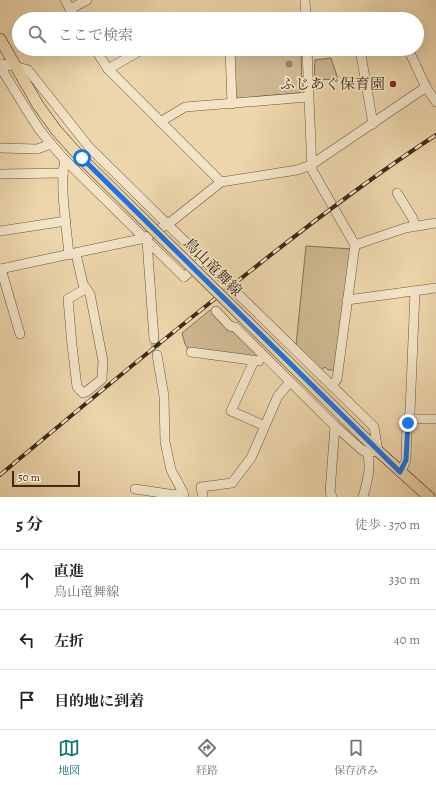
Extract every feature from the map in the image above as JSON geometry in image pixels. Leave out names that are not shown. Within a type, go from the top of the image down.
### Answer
[{"type":"main road","name":"鳥山竜舞線","points":[[0,39],[38,105],[56,130],[82,158],[271,345],[373,451],[429,497]]},
{"type":"street","points":[[65,0],[72,12]]},
{"type":"street","points":[[70,9],[87,0]]},
{"type":"street","points":[[305,0],[306,12]]},
{"type":"street","points":[[100,56],[108,69],[221,182]]},
{"type":"street","points":[[108,69],[131,56]]},
{"type":"street","points":[[230,56],[232,104]]},
{"type":"street","points":[[307,56],[311,165],[314,174],[355,245],[337,379],[332,386]]},
{"type":"street","points":[[361,56],[373,124]]},
{"type":"street","points":[[411,56],[426,87],[436,102]]},
{"type":"street","points":[[203,260],[184,277],[65,160],[51,144],[26,109],[4,73],[1,64],[28,70],[34,76],[50,100],[89,147],[221,277]]},
{"type":"street","points":[[20,334],[1,269],[146,240],[221,182],[297,170],[311,165],[426,87]]},
{"type":"street","points":[[160,122],[185,107],[308,97]]},
{"type":"street","points":[[0,148],[37,149],[51,144]]},
{"type":"street","points":[[65,160],[64,194],[66,221],[72,254],[85,289],[90,294],[101,348],[103,373],[102,378],[86,392],[83,392],[77,386],[68,299],[85,289]]},
{"type":"street","points":[[0,174],[64,173]]},
{"type":"street","points":[[397,193],[412,217],[415,226]]},
{"type":"street","points":[[0,231],[66,221]]},
{"type":"street","points":[[355,245],[415,226],[436,223]]},
{"type":"street","points":[[146,240],[154,339]]},
{"type":"street","points":[[347,300],[436,288]]},
{"type":"street","points":[[400,472],[406,460],[408,419],[410,412],[415,291]]},
{"type":"street","points":[[236,292],[374,427],[376,435],[373,451],[369,458],[369,475],[363,497]]},
{"type":"street","points":[[234,328],[236,324],[253,308]]},
{"type":"street","points":[[216,311],[335,426],[362,450],[373,451]]},
{"type":"street","points":[[191,352],[254,361],[268,360]]},
{"type":"street","points":[[136,489],[175,495],[183,494],[171,470],[165,442],[162,379],[157,355]]},
{"type":"street","points":[[254,361],[231,411],[265,426]]},
{"type":"street","points":[[203,497],[202,487],[232,482],[251,458],[278,396],[290,382]]},
{"type":"street","points":[[408,419],[436,419]]},
{"type":"street","points":[[332,497],[330,492],[335,426]]},
{"type":"shaded area","points":[[232,56],[301,56],[302,89],[299,93],[234,99]]},
{"type":"shaded area","points":[[331,58],[338,79],[314,80],[315,60]]},
{"type":"shaded area","points":[[306,246],[352,249],[334,370],[328,370],[325,367],[321,370],[296,345]]},
{"type":"shaded area","points":[[210,310],[260,357],[188,349],[182,333]]},
{"type":"tunnel","points":[[154,339],[157,355]]},
{"type":"railway","points":[[0,475],[149,352],[287,242],[361,187],[436,135]]},
{"type":"place","name":"ふじあぐ保育園","points":[[393,84]]},
{"type":"route","points":[[82,158],[400,472],[406,460],[408,423]]}]
